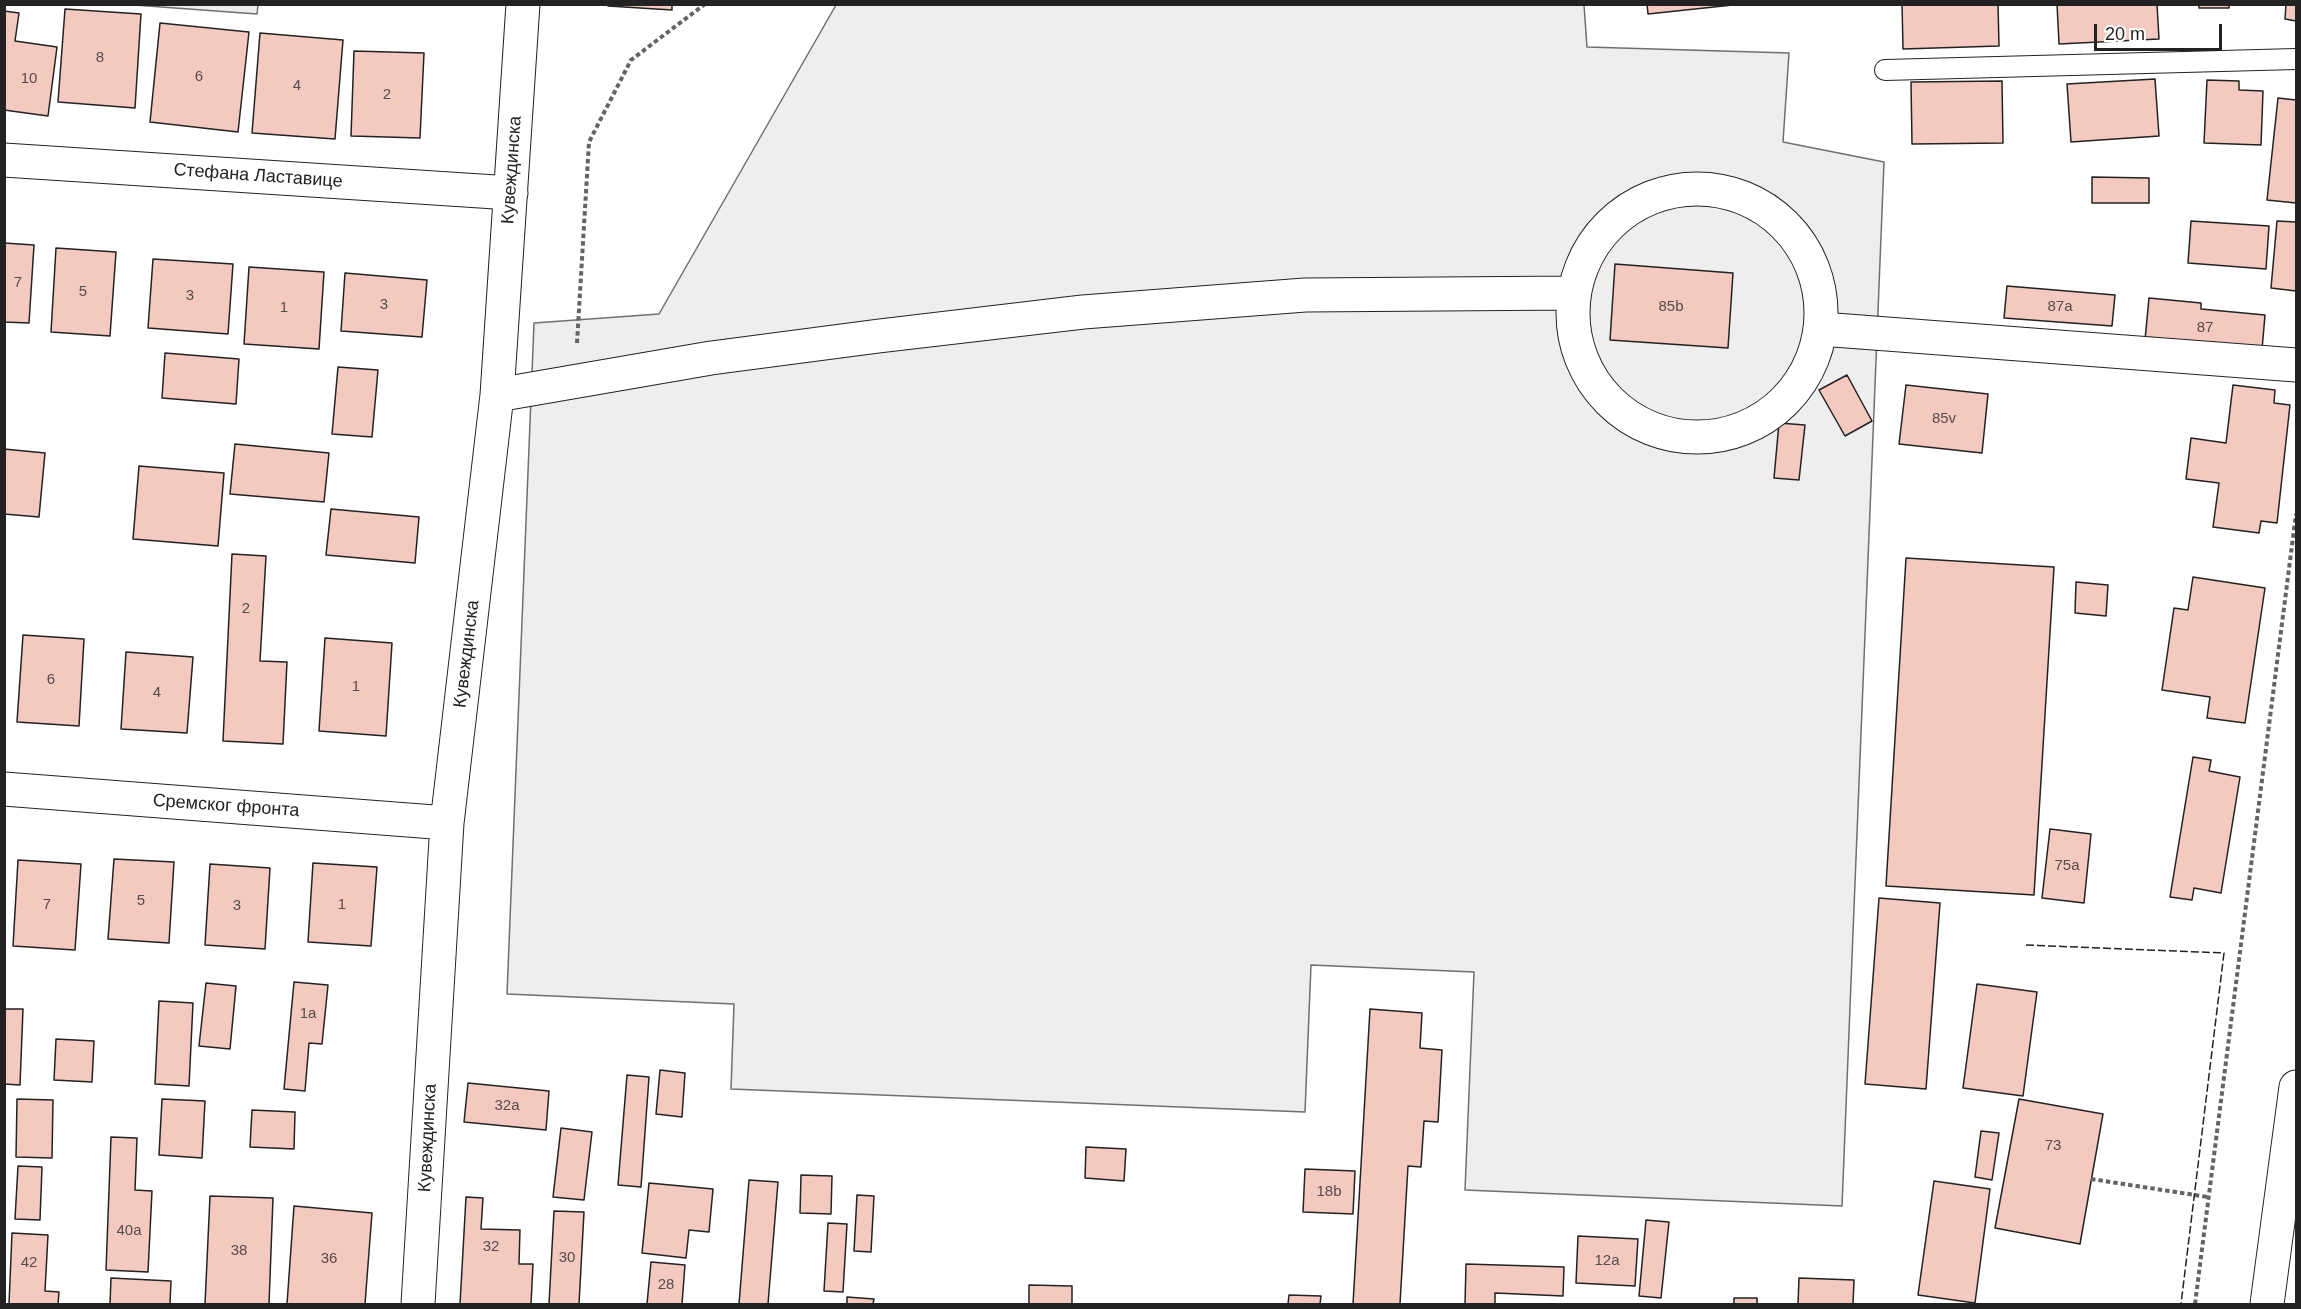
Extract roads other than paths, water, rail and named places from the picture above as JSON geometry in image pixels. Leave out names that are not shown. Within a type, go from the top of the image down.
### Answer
[{"type":"street","name":"Кувеждинска","points":[[418,1305],[447,823],[498,395],[523,4]]},
{"type":"street","name":"Стефана Ластавице","points":[[4,160],[511,193]]},
{"type":"street","points":[[1682,189],[1714,189],[1745,198],[1773,215],[1796,238],[1812,265],[1821,297],[1821,329],[1812,361],[1796,389],[1773,413],[1733,431],[1712,436],[1679,437],[1647,428],[1619,411],[1596,387],[1580,358],[1572,327],[1573,293],[1582,263],[1599,235],[1622,213],[1650,197],[1682,189]]},
{"type":"street","points":[[498,395],[711,358],[1083,312],[1305,295],[1573,293]]},
{"type":"street","points":[[1821,329],[2296,365]]},
{"type":"street","name":"Сремског фронта","points":[[4,789],[447,823]]},
{"type":"street","points":[[2267,1305],[2296,1087]]},
{"type":"lane","points":[[1885,70],[2296,59]]}]
